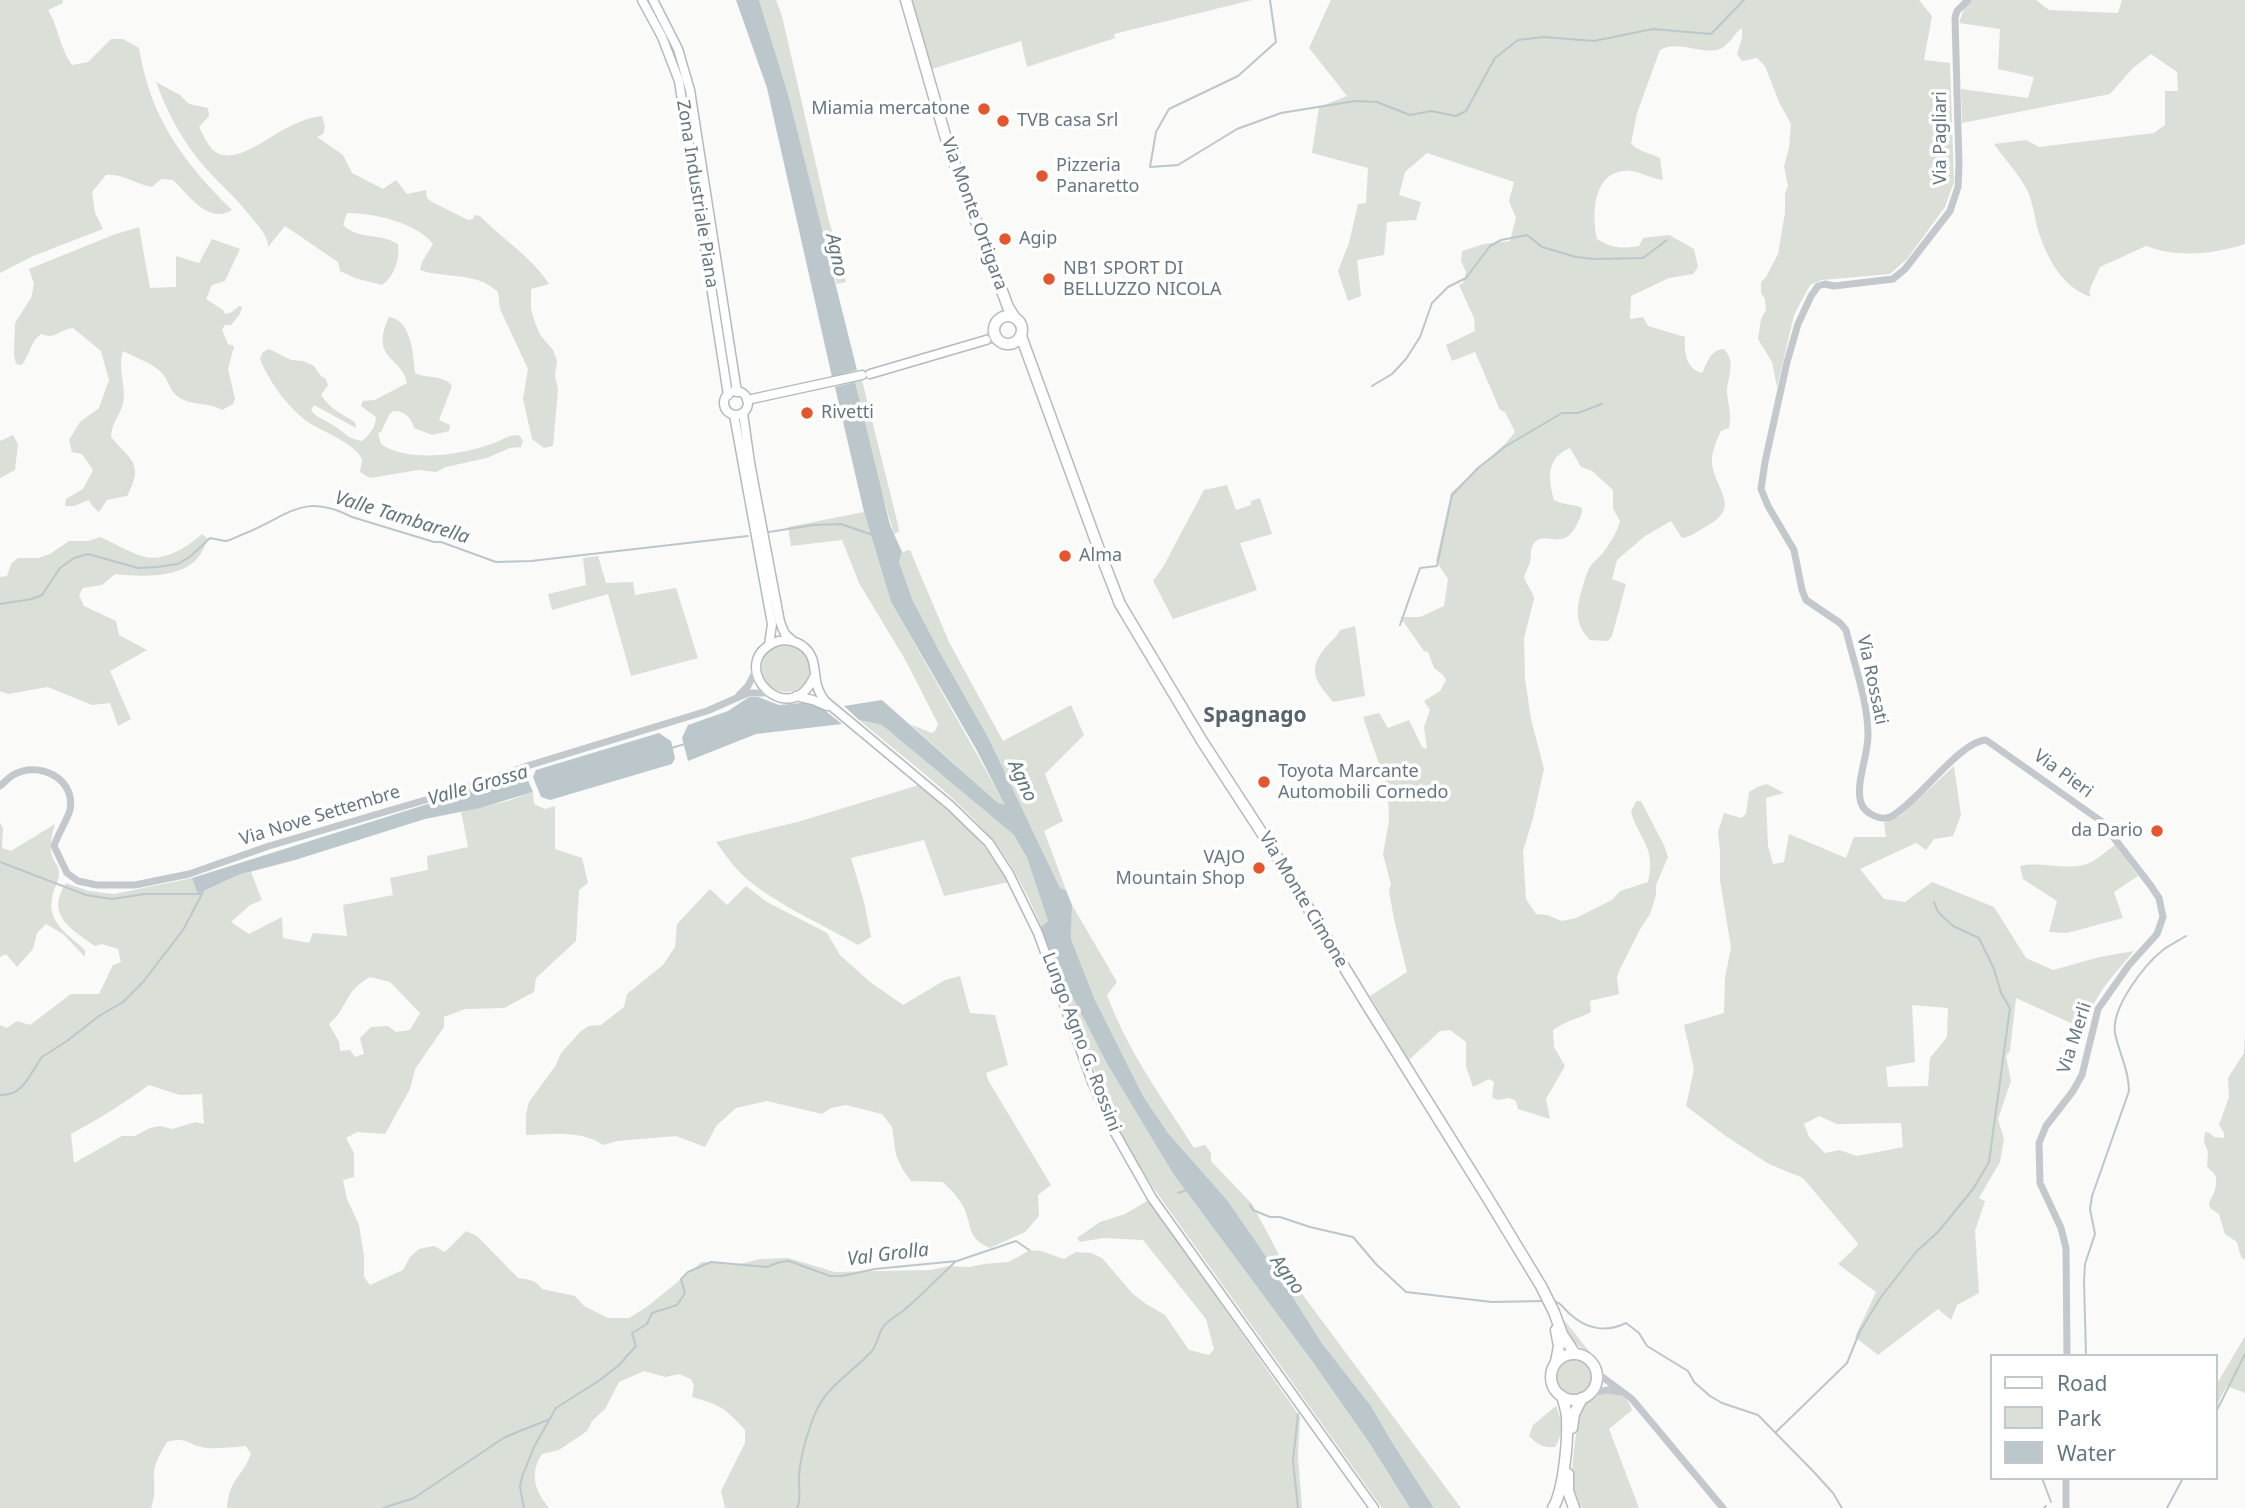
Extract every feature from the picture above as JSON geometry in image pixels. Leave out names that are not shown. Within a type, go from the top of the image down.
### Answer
[{"type":"main road","name":"Zona Industriale Piana","points":[[642,0],[662,37],[679,81],[732,393]]},
{"type":"main road","name":"Zona Industriale Piana","points":[[653,0],[678,49],[690,90],[732,393],[724,404],[727,411],[738,414]]},
{"type":"main road","name":"Via Monte Ortigara","points":[[906,0],[949,149],[1008,307],[1015,318]]},
{"type":"main road","points":[[1008,307],[996,323],[994,330],[998,341],[1006,344],[1017,340],[1022,326],[1015,318]]},
{"type":"main road","name":"Via Monte Ortigara","points":[[1001,318],[1015,318]]},
{"type":"main road","points":[[732,393],[743,394],[747,400],[822,385],[986,340]]},
{"type":"main road","name":"Via Monte Cimone","points":[[1017,340],[1026,351],[1121,604],[1202,741],[1271,847],[1541,1286],[1562,1335],[1575,1354]]},
{"type":"main road","name":"Zona Industriale Piana","points":[[738,414],[747,407],[747,400]]},
{"type":"main road","name":"Zona Industriale Piana","points":[[738,414],[780,622],[785,634],[811,655],[819,693],[832,708]]},
{"type":"main road","name":"Zona Industriale Piana","points":[[738,414],[772,624],[769,645],[759,656],[756,670]]},
{"type":"main road","points":[[769,645],[776,641],[793,641]]},
{"type":"main road","points":[[756,670],[760,683],[769,693],[782,698],[804,692],[814,677]]},
{"type":"main road","points":[[796,696],[832,708]]},
{"type":"main road","name":"Lungo Agno G. Rossini","points":[[832,708],[934,791],[989,843],[1009,874],[1038,933],[1093,1082],[1128,1157],[1152,1198],[1374,1508]]},
{"type":"main road","name":"Via Monte Cimone","points":[[1551,1307],[1558,1341],[1556,1362]]},
{"type":"main road","points":[[1574,1508],[1567,1483],[1574,1414],[1594,1387],[1597,1373],[1591,1361],[1575,1354],[1562,1357],[1556,1362],[1551,1374],[1553,1387],[1562,1396],[1576,1400],[1586,1396]]},
{"type":"main road","points":[[1553,1508],[1560,1496],[1562,1484],[1567,1421],[1562,1396]]},
{"type":"street","name":"Via Pagliari","points":[[1763,475],[1793,339],[1818,286],[1893,279],[1905,269],[1950,211],[1958,187],[1959,165],[1955,18],[1957,11],[1968,0]]},
{"type":"street","points":[[986,340],[994,330]]},
{"type":"street","points":[[986,340],[998,341]]},
{"type":"street","name":"Via Rossati","points":[[1763,475],[1761,489],[1794,550],[1802,590],[1807,600],[1846,630],[1868,733],[1867,756],[1858,792],[1862,808],[1874,816],[1887,818],[1907,805],[1966,748],[1978,740],[1986,740],[2001,748]]},
{"type":"street","points":[[739,696],[756,670]]},
{"type":"street","name":"Via Nove Settembre","points":[[0,786],[14,774],[30,770],[47,772],[61,779],[68,791],[70,810],[54,846],[67,873],[78,881],[97,886],[135,885],[189,874],[269,846],[466,788],[527,766],[707,710],[748,693],[769,693]]},
{"type":"street","name":"Via Pieri","points":[[2001,748],[2101,821],[2159,898],[2163,916],[2157,934],[2129,965]]},
{"type":"street","name":"Via Merli","points":[[2067,1354],[2066,1248],[2061,1228],[2040,1183],[2039,1143],[2046,1126],[2082,1075],[2098,1009],[2129,965]]},
{"type":"street","points":[[1597,1373],[1628,1395],[1723,1508]]},
{"type":"street","points":[[1586,1396],[1608,1390],[1628,1395]]},
{"type":"street","points":[[2066,1480],[2066,1508]]},
{"type":"green space","points":[[0,0],[62,0],[63,3],[48,10],[72,65],[88,62],[111,39],[123,39],[139,48],[151,96],[171,137],[198,174],[232,210],[223,214],[207,211],[173,180],[161,179],[152,187],[106,175],[92,192],[95,213],[103,229],[33,256],[0,273]]},
{"type":"green space","points":[[759,0],[776,0],[782,16],[828,217],[846,282],[837,284],[817,215],[788,94]]},
{"type":"green space","points":[[905,0],[1252,0],[1114,34],[1115,38],[1027,67],[1021,41],[929,70]]},
{"type":"green space","points":[[1331,0],[1919,0],[1932,16],[1924,60],[1950,63],[1954,182],[1945,207],[1907,259],[1890,274],[1822,280],[1810,285],[1794,315],[1777,387],[1772,362],[1758,339],[1761,319],[1766,310],[1761,282],[1778,254],[1788,186],[1784,166],[1791,124],[1765,66],[1757,58],[1742,61],[1737,54],[1742,28],[1725,46],[1717,50],[1673,46],[1660,50],[1637,113],[1631,144],[1660,158],[1663,180],[1631,171],[1619,172],[1609,176],[1598,193],[1595,228],[1597,239],[1602,242],[1617,247],[1633,247],[1639,246],[1643,238],[1669,235],[1694,249],[1698,267],[1693,274],[1669,278],[1631,296],[1630,319],[1643,317],[1648,326],[1685,337],[1689,364],[1702,373],[1712,354],[1724,349],[1731,365],[1727,393],[1730,419],[1729,428],[1721,431],[1712,458],[1725,503],[1724,511],[1707,526],[1682,538],[1671,521],[1645,536],[1617,560],[1612,579],[1626,584],[1612,636],[1608,641],[1590,640],[1581,627],[1578,608],[1588,570],[1601,555],[1619,525],[1620,521],[1613,509],[1613,490],[1592,471],[1581,467],[1570,448],[1557,457],[1551,470],[1554,500],[1578,506],[1582,510],[1572,533],[1561,539],[1545,538],[1535,542],[1524,578],[1534,599],[1524,638],[1525,679],[1531,719],[1544,769],[1523,851],[1526,899],[1536,914],[1562,921],[1576,918],[1612,900],[1620,891],[1648,882],[1649,852],[1631,812],[1636,801],[1641,801],[1668,857],[1656,885],[1650,914],[1617,977],[1619,994],[1590,1001],[1591,1012],[1553,1030],[1554,1047],[1565,1066],[1546,1099],[1550,1119],[1518,1109],[1516,1101],[1509,1098],[1497,1100],[1492,1097],[1494,1082],[1489,1079],[1473,1087],[1466,1067],[1466,1042],[1450,1030],[1440,1031],[1409,1060],[1370,996],[1407,972],[1394,919],[1389,891],[1391,884],[1383,854],[1389,821],[1388,790],[1363,717],[1379,713],[1388,728],[1409,720],[1422,747],[1427,749],[1424,727],[1430,710],[1424,701],[1440,691],[1446,680],[1434,668],[1428,652],[1424,651],[1400,617],[1420,617],[1444,606],[1448,579],[1436,561],[1451,493],[1515,432],[1505,412],[1500,410],[1475,352],[1452,361],[1446,345],[1475,331],[1474,318],[1459,285],[1463,283],[1466,272],[1461,261],[1462,251],[1484,244],[1510,241],[1516,218],[1509,201],[1514,182],[1427,153],[1405,172],[1399,195],[1421,202],[1416,220],[1387,222],[1384,255],[1357,260],[1361,296],[1348,301],[1338,271],[1349,243],[1358,204],[1366,203],[1368,168],[1312,153],[1319,107],[1347,96],[1309,48]]},
{"type":"green space","points":[[1970,0],[2036,0],[2049,10],[2118,13],[2122,0],[2245,0],[2245,244],[2196,253],[2170,252],[2146,246],[2100,267],[2089,291],[2091,297],[2065,281],[2048,255],[2040,236],[2026,187],[1994,144],[2026,140],[2039,147],[2154,133],[2165,125],[2165,91],[2178,91],[2177,72],[2151,54],[2133,68],[2110,94],[1962,123],[1961,89],[2028,98],[2034,77],[1998,69],[2000,29],[1959,23]]},
{"type":"green space","points":[[156,82],[180,95],[189,104],[208,108],[209,116],[199,127],[211,148],[220,154],[238,154],[296,123],[322,116],[325,127],[323,134],[317,137],[343,155],[352,173],[383,189],[396,180],[407,194],[426,190],[427,198],[432,202],[468,220],[475,215],[480,216],[525,257],[549,284],[531,289],[531,309],[541,336],[553,350],[557,361],[555,376],[558,389],[553,446],[544,448],[532,439],[523,399],[528,369],[500,309],[498,292],[471,278],[420,270],[433,244],[416,230],[381,217],[347,213],[343,225],[356,233],[384,238],[398,244],[396,266],[382,285],[340,271],[338,262],[285,226],[268,247],[260,228],[186,143]]},
{"type":"green space","points":[[139,227],[150,288],[176,287],[176,256],[199,263],[212,239],[240,249],[225,281],[212,285],[206,299],[225,314],[242,307],[231,325],[225,325],[222,330],[228,344],[234,346],[228,369],[235,399],[233,404],[222,410],[185,400],[174,393],[164,375],[157,369],[123,351],[121,364],[124,398],[111,437],[133,463],[135,476],[132,485],[127,496],[107,500],[99,512],[89,500],[74,506],[65,506],[66,499],[83,489],[93,470],[82,454],[72,452],[69,440],[80,422],[99,408],[109,380],[101,351],[73,328],[54,335],[41,334],[22,365],[16,364],[15,323],[31,298],[34,284],[29,269]]},
{"type":"green space","points":[[389,317],[397,320],[407,331],[415,373],[440,378],[452,386],[439,420],[450,425],[449,431],[432,435],[414,428],[404,413],[393,411],[378,433],[381,444],[406,454],[437,455],[468,451],[517,435],[523,441],[521,447],[510,448],[487,458],[446,467],[436,472],[418,470],[370,478],[360,472],[362,460],[359,454],[305,420],[292,408],[275,388],[262,364],[260,358],[263,352],[269,349],[291,360],[314,366],[328,385],[321,395],[324,400],[355,422],[356,428],[314,405],[311,410],[351,438],[362,441],[372,430],[376,417],[361,406],[363,401],[375,400],[407,383],[404,374],[385,350],[384,331]]},
{"type":"green space","points":[[862,380],[898,525],[899,532],[894,534],[876,473],[855,382]]},
{"type":"green space","points":[[13,435],[18,444],[15,470],[0,478],[0,441]]},
{"type":"green space","points":[[1227,485],[1236,510],[1251,505],[1251,501],[1260,498],[1272,534],[1240,543],[1257,590],[1173,619],[1153,581],[1204,490]]},
{"type":"green space","points":[[864,512],[891,602],[1006,806],[998,803],[910,724],[932,733],[938,724],[906,661],[859,583],[842,540],[791,546],[788,527]]},
{"type":"green space","points":[[202,534],[208,539],[200,555],[184,569],[149,576],[115,574],[102,585],[83,588],[79,595],[84,606],[116,621],[119,635],[147,650],[110,671],[131,719],[118,726],[110,703],[92,705],[48,687],[8,694],[0,691],[0,577],[7,576],[11,564],[18,558],[38,558],[50,554],[69,541],[88,541],[100,537],[141,556],[166,556]]},
{"type":"green space","points":[[910,550],[949,642],[1003,741],[1071,705],[1084,735],[1045,774],[1063,821],[1044,831],[1066,890],[1060,888],[988,737],[939,653],[913,601],[899,562],[902,552]]},
{"type":"green space","points":[[598,556],[606,583],[633,582],[635,595],[676,588],[698,658],[631,676],[608,594],[552,610],[548,594],[586,585],[583,558]]},
{"type":"green space","points":[[1355,626],[1365,696],[1333,702],[1323,690],[1315,667],[1322,652],[1340,630]]},
{"type":"green space","points":[[786,644],[803,651],[810,668],[803,685],[786,692],[769,685],[762,668],[769,651]]},
{"type":"green space","points":[[859,720],[882,725],[1014,835],[1027,858],[1048,921],[1041,927],[1007,860],[970,815]]},
{"type":"green space","points":[[1954,766],[1961,815],[1953,836],[1934,839],[1926,850],[1916,843],[1860,869],[1884,899],[1905,902],[1932,882],[1994,907],[2026,958],[2053,970],[2134,951],[2097,997],[2086,1030],[2016,998],[2010,1051],[2006,1056],[2011,1081],[1998,1119],[2004,1139],[2000,1162],[1979,1198],[1985,1201],[1975,1231],[1979,1293],[1957,1305],[1951,1320],[1938,1309],[1878,1355],[1855,1337],[1876,1292],[1838,1264],[1858,1245],[1856,1241],[1803,1178],[1769,1164],[1686,1106],[1694,1069],[1684,1025],[1724,1013],[1725,978],[1731,948],[1720,880],[1718,832],[1724,813],[1741,818],[1746,814],[1749,792],[1757,787],[1767,784],[1784,793],[1766,798],[1768,846],[1773,864],[1784,862],[1789,834],[1846,858],[1854,837],[1886,837],[1884,823],[1901,815]],"holes":[[[1912,1005],[1948,1008],[1947,1037],[1930,1058],[1928,1086],[1888,1087],[1886,1067],[1915,1062]],[[1819,1116],[1837,1124],[1901,1123],[1903,1147],[1857,1156],[1839,1150],[1825,1153],[1809,1137],[1804,1124]]]},
{"type":"green space","points":[[919,785],[980,842],[1009,882],[944,896],[924,840],[851,858],[871,937],[858,945],[761,890],[739,872],[716,842],[801,821]]},
{"type":"green space","points":[[533,792],[534,804],[545,809],[555,806],[555,849],[582,858],[588,883],[579,890],[576,941],[536,978],[534,992],[504,1008],[465,1009],[444,1017],[444,1027],[415,1069],[410,1089],[385,1134],[357,1132],[346,1138],[354,1153],[354,1177],[343,1180],[347,1199],[359,1225],[364,1277],[370,1285],[403,1270],[410,1257],[419,1249],[434,1246],[445,1252],[466,1231],[477,1236],[518,1278],[534,1282],[542,1289],[575,1296],[584,1306],[608,1318],[629,1318],[702,1262],[736,1265],[761,1259],[788,1258],[835,1272],[930,1270],[1009,1262],[1030,1250],[1064,1259],[1076,1252],[1091,1253],[1102,1258],[1132,1293],[1165,1315],[1189,1350],[1209,1355],[1214,1349],[1206,1319],[1143,1240],[1103,1238],[1080,1242],[1077,1238],[1100,1222],[1125,1214],[1149,1200],[1300,1417],[1298,1456],[1302,1508],[725,1508],[721,1491],[745,1443],[745,1430],[722,1408],[692,1397],[694,1385],[691,1379],[679,1374],[665,1377],[644,1371],[619,1382],[605,1409],[592,1421],[587,1431],[559,1450],[542,1454],[536,1468],[535,1482],[549,1508],[227,1508],[230,1491],[251,1454],[246,1446],[206,1448],[179,1440],[167,1442],[157,1461],[151,1508],[0,1508],[0,1025],[7,1028],[17,1021],[30,1025],[71,994],[99,994],[113,965],[121,962],[118,949],[102,944],[95,946],[64,920],[58,904],[66,883],[89,891],[114,894],[192,878],[199,894],[238,875],[251,872],[262,900],[250,905],[231,922],[249,934],[282,917],[283,938],[309,943],[313,933],[347,936],[343,905],[393,895],[390,878],[428,870],[427,856],[468,847],[461,812]],"holes":[[[370,977],[390,982],[420,1013],[410,1030],[396,1032],[388,1026],[371,1027],[360,1038],[364,1054],[355,1057],[350,1050],[340,1051],[339,1042],[329,1024],[355,988]],[[149,1085],[180,1095],[202,1094],[204,1124],[196,1122],[172,1129],[160,1126],[135,1136],[122,1136],[74,1163],[71,1134]]]},
{"type":"green space","points":[[0,823],[3,828],[2,848],[11,851],[55,824],[51,848],[59,874],[51,907],[61,928],[85,950],[85,957],[63,934],[46,924],[37,933],[33,949],[17,967],[6,954],[0,957]]},
{"type":"green space","points":[[2115,845],[2138,876],[2114,892],[2123,918],[2067,933],[2049,932],[2057,901],[2023,879],[2020,866],[2079,866],[2094,861]]},
{"type":"green space","points":[[746,886],[767,902],[827,933],[840,955],[870,982],[903,1005],[945,980],[960,976],[970,1013],[995,1015],[1008,1065],[986,1073],[988,1080],[1051,1185],[1038,1195],[1039,1216],[1025,1232],[990,1248],[982,1244],[971,1231],[962,1204],[943,1182],[911,1181],[896,1155],[892,1127],[882,1114],[846,1105],[831,1108],[822,1114],[767,1101],[736,1108],[716,1126],[705,1147],[676,1136],[617,1141],[603,1145],[576,1135],[526,1135],[529,1102],[556,1065],[561,1053],[581,1031],[589,1026],[601,1025],[624,1007],[627,994],[663,965],[675,947],[677,924],[710,889],[727,905]]},
{"type":"green space","points":[[1072,905],[1117,982],[1107,995],[1135,1055],[1158,1093],[1194,1148],[1205,1145],[1211,1153],[1211,1161],[1252,1204],[1294,1283],[1461,1508],[1434,1508],[1371,1406],[1321,1342],[1227,1200],[1168,1133],[1143,1096],[1095,1000],[1071,939]]},
{"type":"green space","points":[[1054,961],[1174,1175],[1312,1361],[1370,1444],[1410,1508],[1382,1508],[1152,1186],[1112,1117]]},
{"type":"green space","points":[[2245,1032],[2245,1260],[2241,1257],[2237,1242],[2225,1234],[2219,1214],[2210,1208],[2216,1178],[2207,1167],[2208,1152],[2204,1142],[2205,1132],[2224,1138],[2219,1125],[2229,1097],[2228,1078],[2244,1053]]},
{"type":"green space","points":[[1564,1320],[1593,1356],[1571,1341]]},
{"type":"green space","points":[[2245,1336],[2245,1393],[2227,1386],[2217,1404],[2217,1384]]},
{"type":"green space","points":[[1574,1358],[1587,1363],[1592,1376],[1587,1389],[1574,1394],[1561,1389],[1556,1376],[1561,1363]]},
{"type":"green space","points":[[1604,1392],[1622,1396],[1632,1410],[1609,1429],[1639,1508],[1581,1508],[1573,1493],[1573,1457],[1582,1409],[1589,1399]]},
{"type":"green space","points":[[1556,1406],[1561,1422],[1560,1437],[1555,1447],[1544,1446],[1529,1436],[1533,1425]]},
{"type":"water","points":[[736,0],[759,0],[788,94],[857,370],[832,377],[767,88]]},
{"type":"water","points":[[855,382],[890,525],[902,552],[899,562],[913,601],[988,737],[1060,888],[1066,890],[1072,905],[1071,939],[1095,1000],[1143,1096],[1168,1133],[1227,1200],[1321,1342],[1371,1406],[1434,1508],[1410,1508],[1370,1444],[1312,1361],[1174,1175],[1108,1065],[1054,961],[1041,927],[1048,921],[1027,858],[1014,835],[882,725],[859,720],[844,706],[882,700],[998,803],[1005,805],[976,749],[891,602],[864,512],[835,387]]},
{"type":"water","points":[[749,697],[758,697],[779,705],[811,702],[842,724],[756,734],[688,761],[682,738],[688,725],[728,711]]},
{"type":"water","points":[[659,733],[671,741],[675,758],[672,764],[550,800],[541,797],[533,777],[536,770]]},
{"type":"water","points":[[520,775],[527,778],[533,792],[480,808],[425,819],[238,875],[198,894],[192,878]]},
{"type":"waterway","points":[[1270,0],[1276,42],[1238,76],[1169,109],[1156,132],[1150,167],[1178,165],[1237,129],[1281,113],[1355,101],[1377,102],[1410,115],[1431,111],[1456,116],[1466,111],[1495,58],[1518,40],[1543,37],[1594,41],[1653,29],[1711,34],[1744,0]]},
{"type":"waterway","points":[[1372,386],[1392,374],[1406,359],[1420,337],[1432,303],[1448,287],[1466,278],[1490,246],[1501,240],[1527,235],[1542,247],[1576,257],[1595,259],[1643,258],[1667,240]]},
{"type":"waterway","points":[[1400,625],[1420,568],[1437,566],[1452,495],[1478,468],[1506,446],[1562,413],[1578,413],[1602,404]]},
{"type":"waterway","name":"Valle Tambarella","points":[[0,604],[42,595],[60,568],[74,558],[88,554],[138,568],[178,564],[210,538],[228,540],[286,513],[309,506],[335,510],[441,542],[496,562],[531,561],[748,536]]},
{"type":"waterway","name":"Valle Tambarella","points":[[769,532],[841,524],[873,535]]},
{"type":"waterway","name":"Valle Grossa","points":[[671,748],[685,744]]},
{"type":"waterway","points":[[0,862],[86,895],[112,899],[144,894],[202,894]]},
{"type":"waterway","name":"Valle Grossa","points":[[0,1095],[21,1088],[42,1057],[123,1002],[143,982],[183,930],[203,892]]},
{"type":"waterway","points":[[1776,1432],[1847,1363],[1860,1331],[1881,1297],[1916,1252],[1938,1232],[1973,1189],[1989,1162],[2010,1008],[2001,993],[1994,969],[1979,938],[1953,926],[1938,912],[1934,902]]},
{"type":"waterway","points":[[2086,1354],[2084,1281],[2085,1264],[2095,1234],[2090,1209],[2092,1196],[2129,1091],[2115,1023],[2123,1000],[2147,966],[2163,950],[2186,936]]},
{"type":"waterway","name":"Val Grolla","points":[[1178,1193],[1187,1190]]},
{"type":"waterway","points":[[1250,1205],[1253,1210],[1270,1217],[1280,1217],[1353,1237],[1376,1264],[1406,1292],[1492,1302],[1543,1301]]},
{"type":"waterway","name":"Val Grolla","points":[[524,1508],[520,1487],[522,1477],[534,1447],[556,1408],[619,1365],[636,1346],[632,1333],[647,1324],[652,1313],[677,1305],[685,1293],[681,1279],[688,1272],[711,1262],[767,1267],[789,1261],[830,1276],[842,1276],[875,1269],[957,1261],[1016,1241],[1029,1250]]},
{"type":"waterway","points":[[797,1508],[803,1450],[822,1400],[872,1351],[885,1324],[911,1304],[955,1262]]},
{"type":"waterway","points":[[1552,1301],[1589,1326],[1604,1329],[1626,1323],[1639,1333],[1647,1346],[1688,1371],[1694,1382],[1710,1396],[1758,1415],[1833,1493],[1842,1508]]},
{"type":"waterway","points":[[2217,1410],[2245,1354]]},
{"type":"waterway","points":[[1298,1414],[1293,1461],[1298,1508]]},
{"type":"waterway","points":[[383,1508],[414,1498],[505,1437],[550,1419]]},
{"type":"waterway","points":[[2043,1480],[2051,1502]]},
{"type":"waterway","points":[[2167,1508],[2182,1480]]},
{"type":"place","name":"Miamia mercatone","points":[[984,109]]},
{"type":"place","name":"TVB casa Srl","points":[[1003,121]]},
{"type":"place","name":"Pizzeria Panaretto","points":[[1042,176]]},
{"type":"place","name":"Agip","points":[[1005,239]]},
{"type":"place","name":"NB1 SPORT DI BELLUZZO NICOLA","points":[[1049,279]]},
{"type":"place","name":"Rivetti","points":[[807,413]]},
{"type":"place","name":"Alma","points":[[1065,556]]},
{"type":"place","name":"Toyota Marcante Automobili Cornedo","points":[[1264,782]]},
{"type":"place","name":"da Dario","points":[[2157,831]]},
{"type":"place","name":"VAJO Mountain Shop","points":[[1259,868]]},
{"type":"district","name":"Spagnago","points":[[1255,716]]},
{"type":"water label","name":"Agno","points":[[836,255]]},
{"type":"water label","name":"Agno","points":[[1022,781]]},
{"type":"water label","name":"Agno","points":[[1287,1275]]}]
